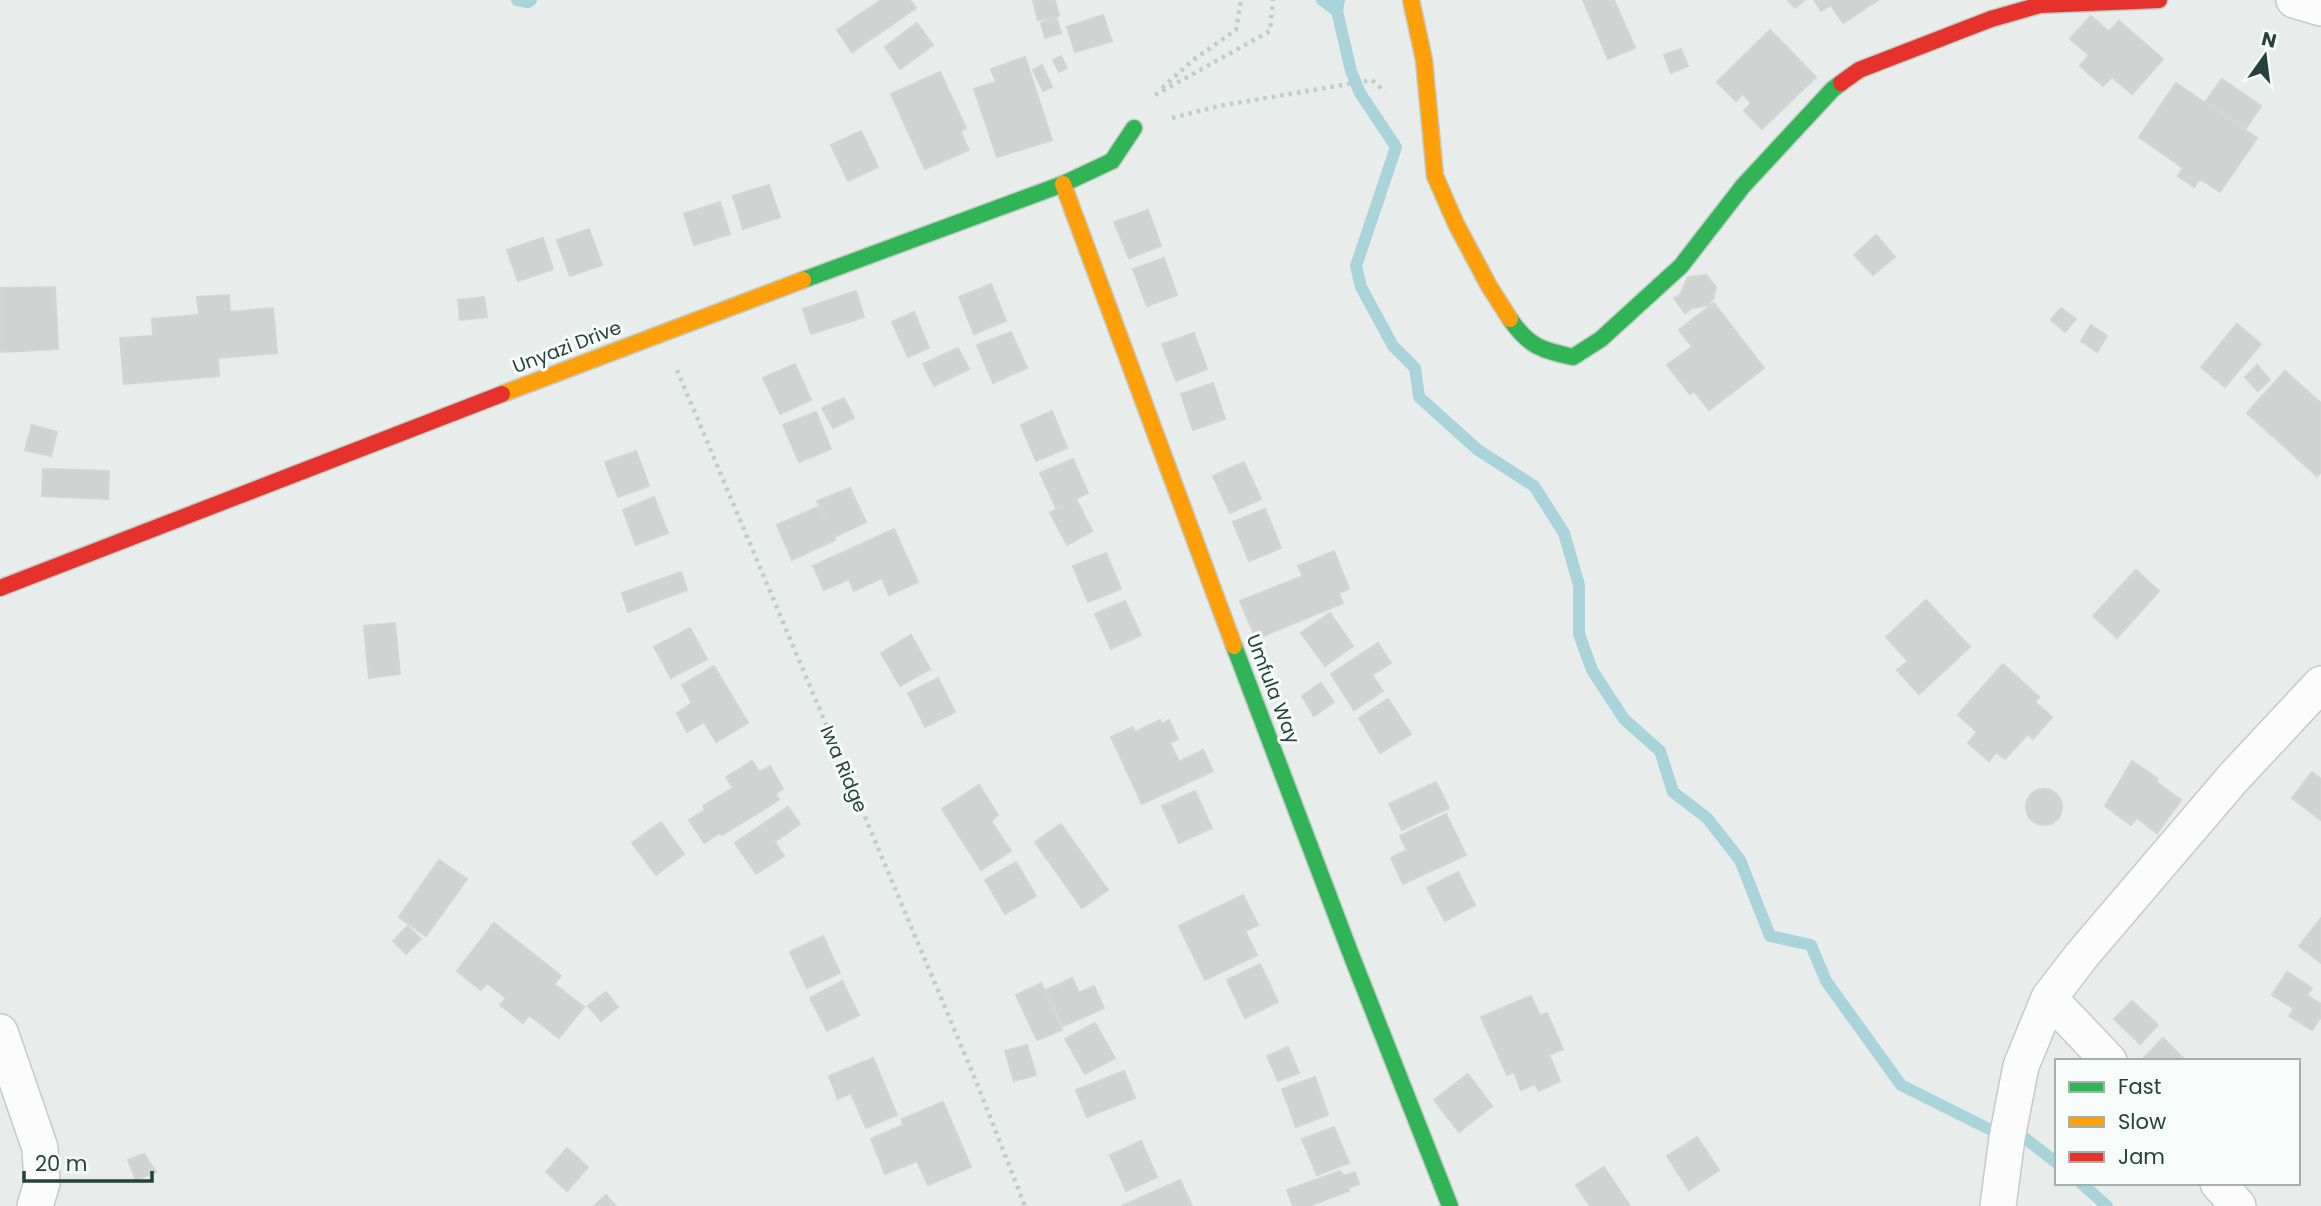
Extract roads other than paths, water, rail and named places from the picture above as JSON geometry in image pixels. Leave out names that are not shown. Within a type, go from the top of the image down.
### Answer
[{"type":"street","points":[[1411,0],[1424,60],[1435,176],[1451,212],[1489,286],[1517,329],[1540,350],[1573,356],[1601,339],[1681,266],[1743,186],[1833,89],[1858,70],[1991,19],[2040,5],[2159,0]]},
{"type":"street","points":[[2294,0],[2321,8]]},
{"type":"street","name":"Unyazi Drive","points":[[0,588],[662,332],[1063,184],[1112,161],[1133,128]]},
{"type":"street","name":"Umfula Way","points":[[1063,184],[1253,696],[1450,1206]]},
{"type":"street","points":[[1998,1206],[2007,1138],[2021,1066],[2049,998],[2082,954],[2234,777],[2321,684]]},
{"type":"street","points":[[2049,998],[2107,1059]]},
{"type":"street","points":[[0,1032],[40,1149],[42,1183],[35,1206]]},
{"type":"street","points":[[2220,1185],[2238,1206]]},
{"type":"waterway","points":[[517,0],[531,0]]},
{"type":"waterway","points":[[1322,0],[1337,11]]},
{"type":"waterway","points":[[1339,0],[1337,11],[1351,71],[1360,93],[1396,147],[1356,266],[1361,287],[1393,346],[1415,368],[1419,397],[1478,450],[1534,486],[1564,533],[1579,585],[1579,634],[1592,670],[1624,719],[1660,751],[1673,792],[1707,818],[1740,860],[1770,936],[1811,945],[1826,981],[1901,1085],[1991,1130]]},
{"type":"waterway","points":[[2022,1136],[2055,1161]]},
{"type":"waterway","points":[[2083,1185],[2107,1206]]}]
